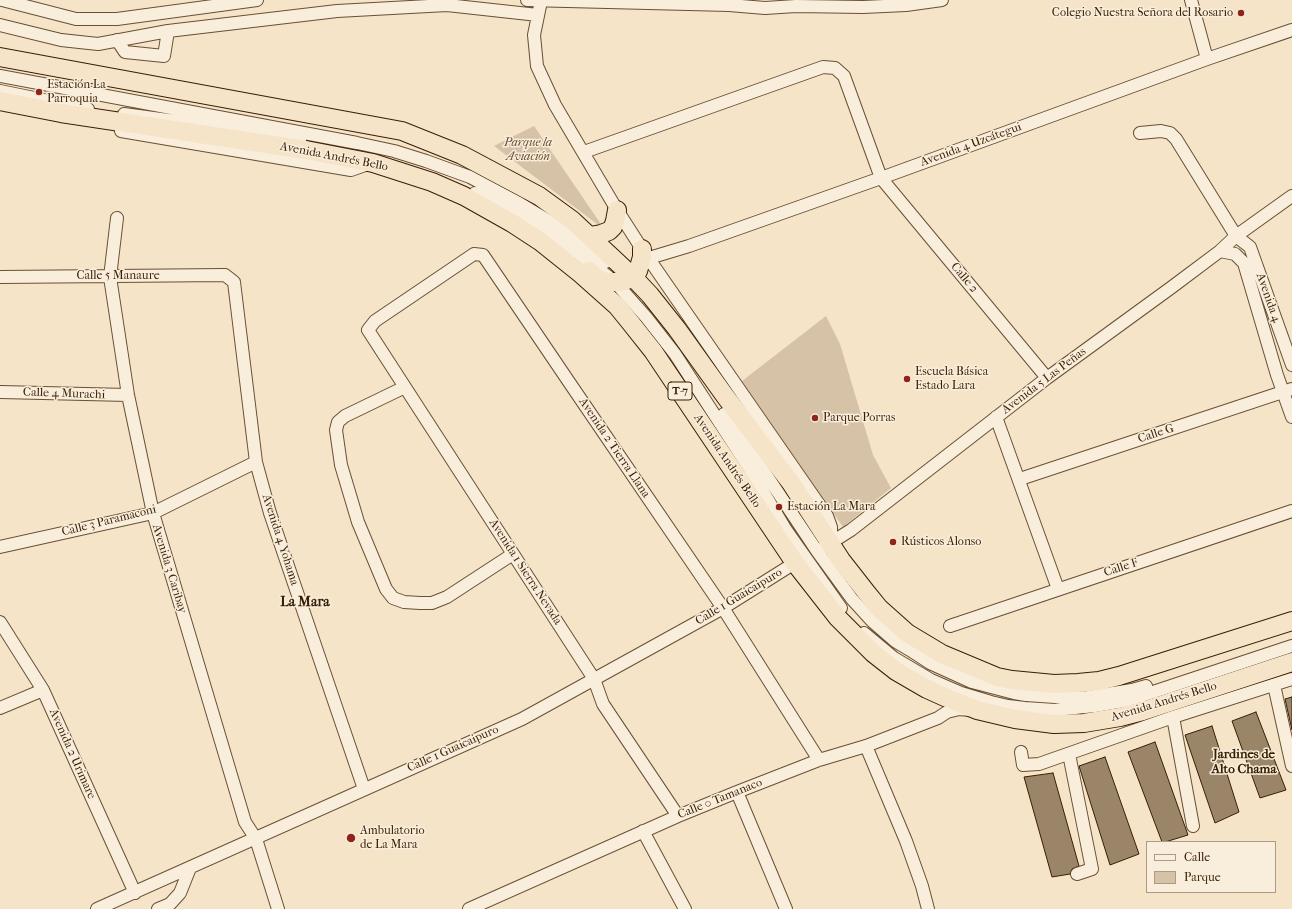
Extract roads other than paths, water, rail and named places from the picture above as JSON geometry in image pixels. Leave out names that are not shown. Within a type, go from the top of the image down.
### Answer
[{"type":"highway","points":[[0,57],[402,131],[462,155],[539,196],[572,220],[615,260],[624,280],[650,295],[791,483],[824,547],[841,560],[879,608],[907,633],[942,654],[998,677],[1012,680],[1054,684],[1099,681],[1126,674],[1292,621]]},
{"type":"highway","name":"Avenida Andrés Bello","points":[[0,101],[61,113],[306,150],[372,163],[432,182],[464,196],[541,242],[560,256],[617,306],[653,351],[800,560],[838,618],[873,653],[905,676],[927,689],[978,710],[1036,722],[1084,723],[1120,717],[1143,711],[1292,662]]},
{"type":"highway","points":[[590,236],[609,231],[613,227],[617,210]]},
{"type":"highway","points":[[499,216],[520,222],[541,232],[597,278],[606,282],[624,280],[635,274],[640,266],[643,253],[640,250],[629,260],[615,260]]},
{"type":"highway","points":[[617,306],[615,296],[616,290],[624,280]]},
{"type":"highway","points":[[1221,685],[1229,674],[1292,654]]},
{"type":"street","points":[[2,0],[76,19],[118,19],[257,0]]},
{"type":"street","points":[[527,0],[733,2],[765,8],[794,3],[863,7],[906,5],[942,0]]},
{"type":"street","points":[[1191,0],[1207,59]]},
{"type":"street","points":[[541,1],[534,36],[537,66],[555,105],[584,152],[640,250],[827,516],[831,527],[824,547],[852,599],[872,621],[895,641],[930,663],[956,676],[978,684],[1014,693],[1069,698],[1107,695],[1132,690],[1169,680],[1292,638]]},
{"type":"street","points":[[0,25],[61,40],[98,44],[168,31],[337,11],[447,5],[538,15]]},
{"type":"street","name":"Avenida 4 Uzcátegui","points":[[640,250],[689,246],[882,178],[1207,59],[1292,30]]},
{"type":"street","points":[[118,40],[125,52],[164,56],[168,31]]},
{"type":"street","name":"Calle 2","points":[[584,152],[822,67],[835,68],[844,76],[882,178],[1047,378]]},
{"type":"street","points":[[0,76],[357,142],[394,151],[470,177],[541,216],[577,240],[610,265],[624,280],[675,354],[749,468],[786,530],[800,560],[843,611],[870,639],[894,658],[931,680],[961,693],[1008,706],[1055,710],[1072,709],[1128,700],[1292,646]]},
{"type":"street","points":[[0,91],[85,108],[263,134],[331,146],[386,158],[421,169],[532,220],[624,280]]},
{"type":"street","points":[[0,110],[351,170],[372,163]]},
{"type":"street","name":"Avenida 4","points":[[1140,133],[1161,131],[1170,133],[1176,139],[1236,236],[1250,247],[1292,365]]},
{"type":"street","name":"Avenida 5 Las Peñas","points":[[800,560],[851,530],[1047,378],[1220,251],[1236,236],[1292,196]]},
{"type":"street","name":"Avenida 3 Caribay","points":[[118,218],[110,277],[128,395],[153,513],[245,822],[256,839],[278,909]]},
{"type":"street","points":[[1220,251],[1235,254],[1244,263],[1288,390],[1292,417]]},
{"type":"street","name":"Avenida 2 Tierra Llana","points":[[368,330],[375,322],[474,254],[483,255],[723,608],[819,760]]},
{"type":"street","name":"Calle 5 Manaure","points":[[0,277],[225,275],[234,282]]},
{"type":"street","name":"Avenida 4 Yohama","points":[[234,282],[256,462],[270,513],[364,789]]},
{"type":"street","name":"Avenida 1 Sierra Nevada","points":[[368,330],[594,679],[603,704],[678,816]]},
{"type":"street","points":[[405,387],[345,416],[338,422],[336,430],[341,465],[358,522],[386,588],[392,598],[404,602],[420,603],[432,602],[447,597],[513,554]]},
{"type":"street","name":"Calle G","points":[[1020,479],[1288,390]]},
{"type":"street","name":"Calle 4 Murachi","points":[[0,392],[128,395]]},
{"type":"street","points":[[996,417],[1020,479],[1058,589]]},
{"type":"street","name":"Calle 3 Paramaconi","points":[[0,547],[153,513],[256,462]]},
{"type":"street","name":"Calle F","points":[[950,626],[1292,511]]},
{"type":"street","name":"Calle 1 Guaicaipuro","points":[[98,909],[522,719],[723,608],[800,560]]},
{"type":"street","name":"Avenida 2 Urimare","points":[[0,622],[43,690],[135,893]]},
{"type":"street","points":[[1021,752],[1022,765],[1039,764],[1173,717],[1292,679]]},
{"type":"street","points":[[1274,685],[1292,766]]},
{"type":"street","points":[[0,708],[43,690]]},
{"type":"street","name":"Calle 0 Tamanaco","points":[[469,909],[643,831],[736,792],[819,760],[866,746],[938,718],[947,712],[960,709],[978,710]]},
{"type":"street","points":[[1173,717],[1193,826]]},
{"type":"street","points":[[866,746],[906,841],[922,886],[928,909]]},
{"type":"street","points":[[1069,754],[1092,869],[1077,874]]},
{"type":"street","points":[[736,792],[786,909]]},
{"type":"street","points":[[643,831],[686,909]]},
{"type":"street","points":[[158,909],[170,904],[180,893],[190,868]]},
{"type":"place","name":"Colegio Nuestra Señora del Rosario","points":[[1241,13]]},
{"type":"place","name":"Estación La Parroquia","points":[[39,92]]},
{"type":"place","name":"Escuela Básica Estado Lara","points":[[907,379]]},
{"type":"place","name":"Parque Porras","points":[[815,418]]},
{"type":"place","name":"Estación La Mara","points":[[779,507]]},
{"type":"place","name":"Rústicos Alonso","points":[[893,542]]},
{"type":"place","name":"Ambulatorio de La Mara","points":[[351,838]]},
{"type":"district","name":"La Mara","points":[[305,603]]},
{"type":"district","name":"Jardines de Alto Chama","points":[[1244,762]]},
{"type":"park label","name":"Parque la Aviación","points":[[528,150]]}]
